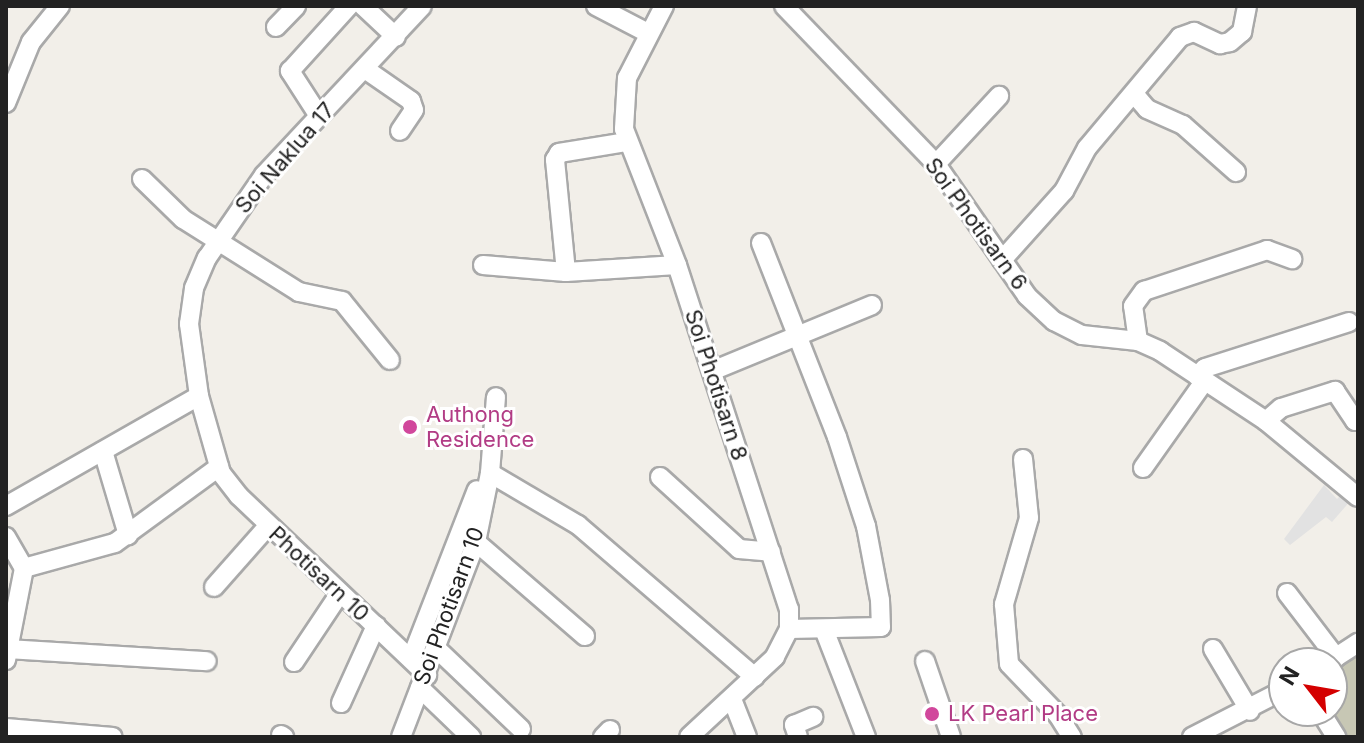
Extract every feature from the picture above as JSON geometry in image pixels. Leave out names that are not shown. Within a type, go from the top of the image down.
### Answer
[{"type":"street","points":[[6,103],[31,42],[60,6]]},
{"type":"street","points":[[276,27],[296,6]]},
{"type":"street","points":[[319,116],[290,71],[349,6]]},
{"type":"street","points":[[363,6],[396,37]]},
{"type":"street","points":[[596,6],[648,33]]},
{"type":"street","name":"Soi Photisarn 8","points":[[664,6],[634,58],[623,100],[627,142],[677,265],[789,609],[789,629]]},
{"type":"street","name":"Soi Photisarn 6","points":[[784,6],[936,164],[1027,296],[1054,321],[1082,335],[1138,341],[1266,421],[1358,497]]},
{"type":"street","points":[[1002,260],[1064,191],[1087,148],[1135,95],[1180,37],[1194,32],[1220,44],[1230,42],[1246,23],[1247,6]]},
{"type":"street","name":"Soi Naklua 17","points":[[219,467],[199,396],[191,351],[191,302],[198,276],[219,239],[264,175],[396,37],[416,8]]},
{"type":"street","points":[[365,69],[411,101],[414,110],[400,131]]},
{"type":"street","points":[[1135,95],[1147,109],[1183,125],[1236,172]]},
{"type":"street","points":[[936,164],[999,96]]},
{"type":"street","points":[[566,272],[555,160],[559,153],[627,142]]},
{"type":"street","points":[[142,179],[183,219],[299,292],[342,301],[390,360]]},
{"type":"street","points":[[689,737],[775,657],[789,629],[825,632],[881,627],[880,600],[866,526],[761,243]]},
{"type":"street","points":[[1138,341],[1133,306],[1144,291],[1267,250],[1292,259]]},
{"type":"street","points":[[483,265],[566,272],[677,265]]},
{"type":"street","points":[[712,371],[872,305]]},
{"type":"street","points":[[1143,468],[1205,368],[1349,322]]},
{"type":"street","points":[[1266,421],[1281,408],[1335,391],[1355,421],[1358,418]]},
{"type":"street","points":[[6,506],[199,396]]},
{"type":"street","name":"Soi Photisarn 10","points":[[401,737],[476,542],[490,473],[496,397]]},
{"type":"street","points":[[411,659],[475,496],[483,443]]},
{"type":"street","points":[[103,451],[128,535]]},
{"type":"street","points":[[1023,459],[1029,518],[1004,604],[1009,664],[1058,715],[1072,737]]},
{"type":"street","points":[[24,568],[128,535],[169,498],[219,467]]},
{"type":"street","name":"Photisarn 10","points":[[219,467],[268,526],[411,659],[424,681],[471,737]]},
{"type":"street","points":[[490,473],[578,525],[755,677]]},
{"type":"street","points":[[660,477],[739,549],[771,552]]},
{"type":"street","points":[[214,587],[268,526]]},
{"type":"street","points":[[7,541],[24,568]]},
{"type":"street","points":[[476,542],[585,636]]},
{"type":"street","points":[[24,568],[12,604],[7,655],[207,661]]},
{"type":"street","points":[[294,662],[340,593]]},
{"type":"street","points":[[1287,593],[1323,647]]},
{"type":"street","points":[[341,703],[376,626]]},
{"type":"street","points":[[825,632],[866,737]]},
{"type":"street","points":[[437,649],[521,729]]},
{"type":"street","points":[[1213,649],[1250,711]]},
{"type":"street","points":[[925,661],[951,737]]},
{"type":"street","points":[[732,699],[747,737]]},
{"type":"street","points":[[1192,737],[1268,700]]},
{"type":"street","points":[[798,737],[794,725],[813,717]]},
{"type":"street","points":[[6,728],[113,737]]},
{"type":"shaded area","points":[[1324,485],[1337,499],[1344,492],[1352,499],[1332,522],[1326,517],[1290,545],[1284,539]]},
{"type":"shaded area","points":[[1358,652],[1358,737],[1324,737],[1318,727],[1348,727],[1348,658]]},
{"type":"place","name":"Authong Residence","points":[[410,427]]},
{"type":"place","name":"LK Pearl Place","points":[[932,714]]}]
